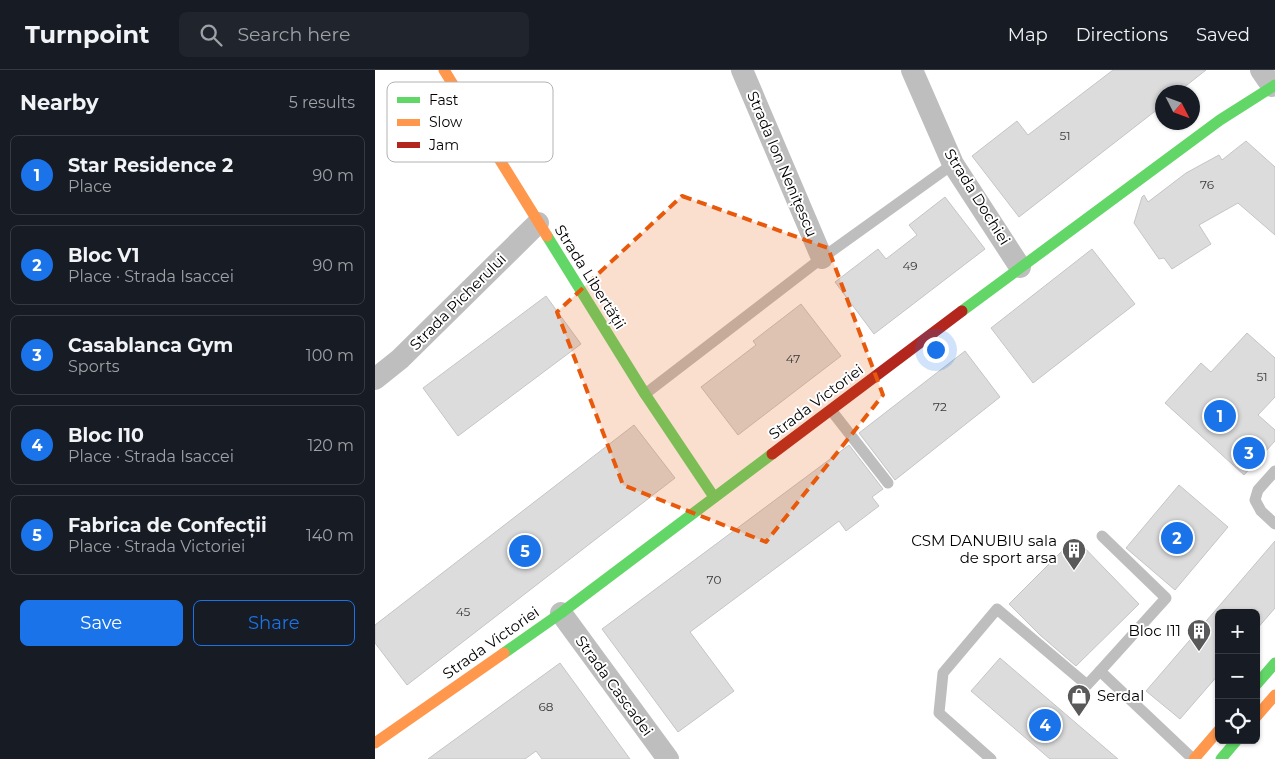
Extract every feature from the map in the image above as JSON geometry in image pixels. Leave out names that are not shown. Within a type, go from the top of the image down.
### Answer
[{"type":"street","name":"Strada Libertății","points":[[444,70],[451,82]]},
{"type":"street","name":"Strada Ion Nenițescu","points":[[743,70],[822,258]]},
{"type":"street","name":"Strada Dochiei","points":[[912,70],[953,164],[1021,267]]},
{"type":"street","name":"Strada Victoriei","points":[[375,743],[561,613],[1021,267],[1271,83]]},
{"type":"street","name":"Strada Libertății","points":[[501,162],[645,394],[714,497]]},
{"type":"street","name":"Strada Picherului","points":[[375,379],[400,359],[538,223]]},
{"type":"street","name":"Strada Cascadei","points":[[561,613],[668,759]]},
{"type":"street","points":[[1260,680],[1275,663]]},
{"type":"street","points":[[1260,713],[1275,696]]},
{"type":"street","points":[[1193,759],[1215,734]]},
{"type":"street","points":[[1221,759],[1234,744]]},
{"type":"lane","points":[[645,394],[822,258],[953,164]]},
{"type":"lane","points":[[831,410],[887,483]]},
{"type":"lane","points":[[1275,470],[1258,490],[1255,500],[1261,511],[1275,524]]},
{"type":"lane","points":[[991,759],[939,713],[943,673],[997,609],[1087,685],[1165,598],[1102,536]]},
{"type":"lane","points":[[1099,671],[1193,759]]},
{"type":"highlighted area","points":[[682,196],[828,248],[883,395],[766,542],[623,485],[557,312]]},
{"type":"building","points":[[1113,70],[1206,70],[1187,85],[1155,85],[1155,111],[1019,217],[972,156],[1017,121],[1028,135]]},
{"type":"building","points":[[1246,141],[1275,167],[1275,235],[1238,203],[1199,225],[1211,244],[1172,269],[1164,258],[1159,259],[1134,223],[1142,197],[1144,195],[1148,202],[1186,173],[1219,155],[1222,160]]},
{"type":"building","points":[[945,197],[985,249],[874,334],[835,282],[878,249],[886,259],[917,235],[909,225]]},
{"type":"building","points":[[1092,249],[1135,304],[1033,383],[991,328]]},
{"type":"building","points":[[546,296],[581,344],[458,436],[423,388]]},
{"type":"building","points":[[801,304],[841,356],[738,435],[701,387],[756,345],[753,341]]},
{"type":"building","points":[[1247,333],[1275,358],[1275,397],[1258,415],[1275,430],[1275,441],[1244,475],[1165,403],[1201,363],[1211,372]]},
{"type":"building","points":[[965,351],[1000,397],[895,480],[859,433]]},
{"type":"building","points":[[634,425],[675,478],[407,685],[375,643],[375,625]]},
{"type":"building","points":[[849,445],[883,489],[872,497],[879,506],[846,531],[839,521],[690,632],[734,691],[678,732],[602,629]]},
{"type":"building","points":[[1179,485],[1228,527],[1175,590],[1126,548]]},
{"type":"building","name":"CSM DANUBIU sala de sport arsa","points":[[1075,538],[1139,604],[1076,666],[1040,635],[1009,604]]},
{"type":"building","name":"Bloc I11","points":[[1275,541],[1275,608],[1260,625],[1260,609],[1217,609]]},
{"type":"building","name":"Bloc I11","points":[[1215,611],[1215,679],[1180,719],[1146,691]]},
{"type":"building","points":[[1000,658],[1118,759],[1050,759],[971,691]]},
{"type":"building","points":[[560,663],[630,759],[542,759],[536,751],[525,759],[428,759]]},
{"type":"traffic: fast","points":[[962,311],[1220,120],[1275,85]]},
{"type":"traffic: fast","points":[[547,236],[645,394],[714,497]]},
{"type":"traffic: fast","points":[[504,653],[561,613],[772,454]]},
{"type":"traffic: fast","points":[[1260,680],[1275,663]]},
{"type":"traffic: fast","points":[[1221,759],[1234,744]]},
{"type":"traffic: slow","points":[[444,70],[451,82]]},
{"type":"traffic: slow","points":[[501,162],[547,236]]},
{"type":"traffic: slow","points":[[375,743],[504,653]]},
{"type":"traffic: slow","points":[[1260,712],[1275,695]]},
{"type":"traffic: slow","points":[[1194,759],[1215,735]]},
{"type":"traffic: jam","points":[[772,454],[962,311]]},
{"type":"place","name":"Star Residence 2","points":[[1220,416]]},
{"type":"place","name":"Casablanca Gym","points":[[1249,453]]},
{"type":"place","name":"Bloc V1","points":[[1177,538]]},
{"type":"place","name":"Fabrica de Confecții","points":[[525,551]]},
{"type":"place","name":"CSM DANUBIU sala de sport arsa","points":[[1074,571]]},
{"type":"place","name":"Bloc I11","points":[[1199,652]]},
{"type":"place","name":"Serdal","points":[[1079,717]]},
{"type":"place","name":"Bloc I10","points":[[1045,725]]}]
